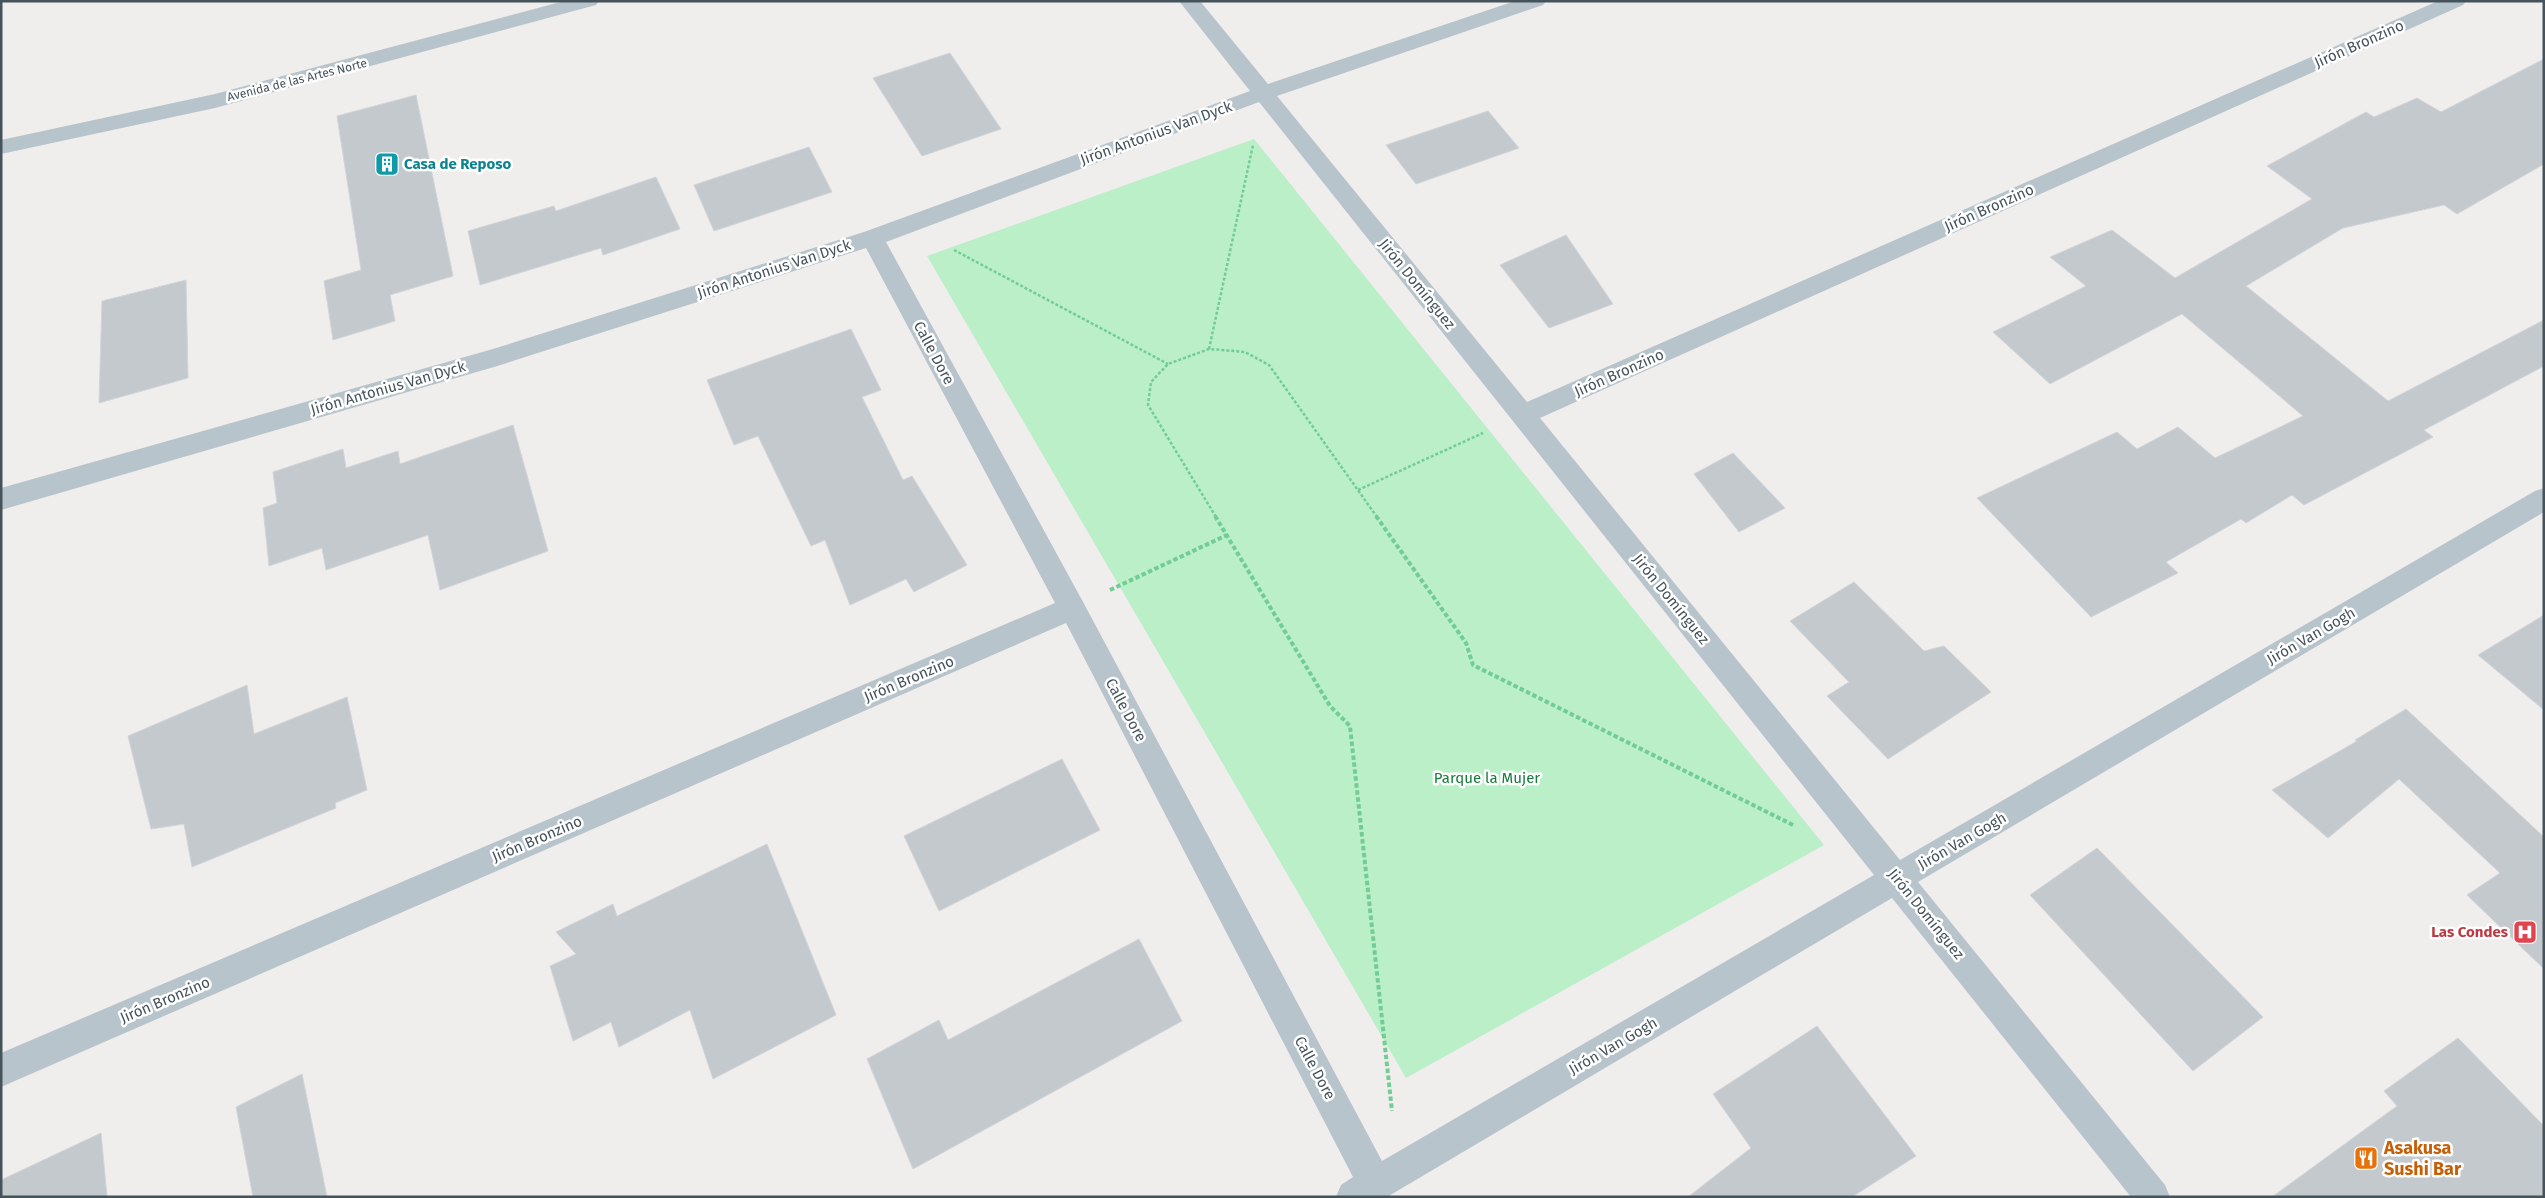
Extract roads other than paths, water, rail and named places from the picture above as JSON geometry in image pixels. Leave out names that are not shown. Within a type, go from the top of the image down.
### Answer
[{"type":"street","name":"Avenida de las Artes Norte","points":[[1,147],[215,101],[589,1]]},
{"type":"street","name":"Jirón Domínguez","points":[[1189,1],[1522,416],[1898,878],[2153,1197]]},
{"type":"street","name":"Jirón Antonius Van Dyck","points":[[1,499],[494,358],[872,238],[1264,93],[1536,1]]},
{"type":"street","name":"Jirón Bronzino","points":[[1522,416],[2456,1]]},
{"type":"street","name":"Calle Dore","points":[[872,238],[1072,608],[1376,1184]]},
{"type":"street","name":"Jirón Van Gogh","points":[[1376,1184],[2544,499]]},
{"type":"street","name":"Jirón Bronzino","points":[[1,1070],[1072,608]]},
{"type":"place","name":"Casa de Reposo","points":[[387,164]]},
{"type":"place","name":"Las Condes","points":[[2525,932]]},
{"type":"place","name":"Asakusa Sushi Bar","points":[[2366,1158]]},
{"type":"park label","name":"Parque la Mujer","points":[[1487,778]]}]
